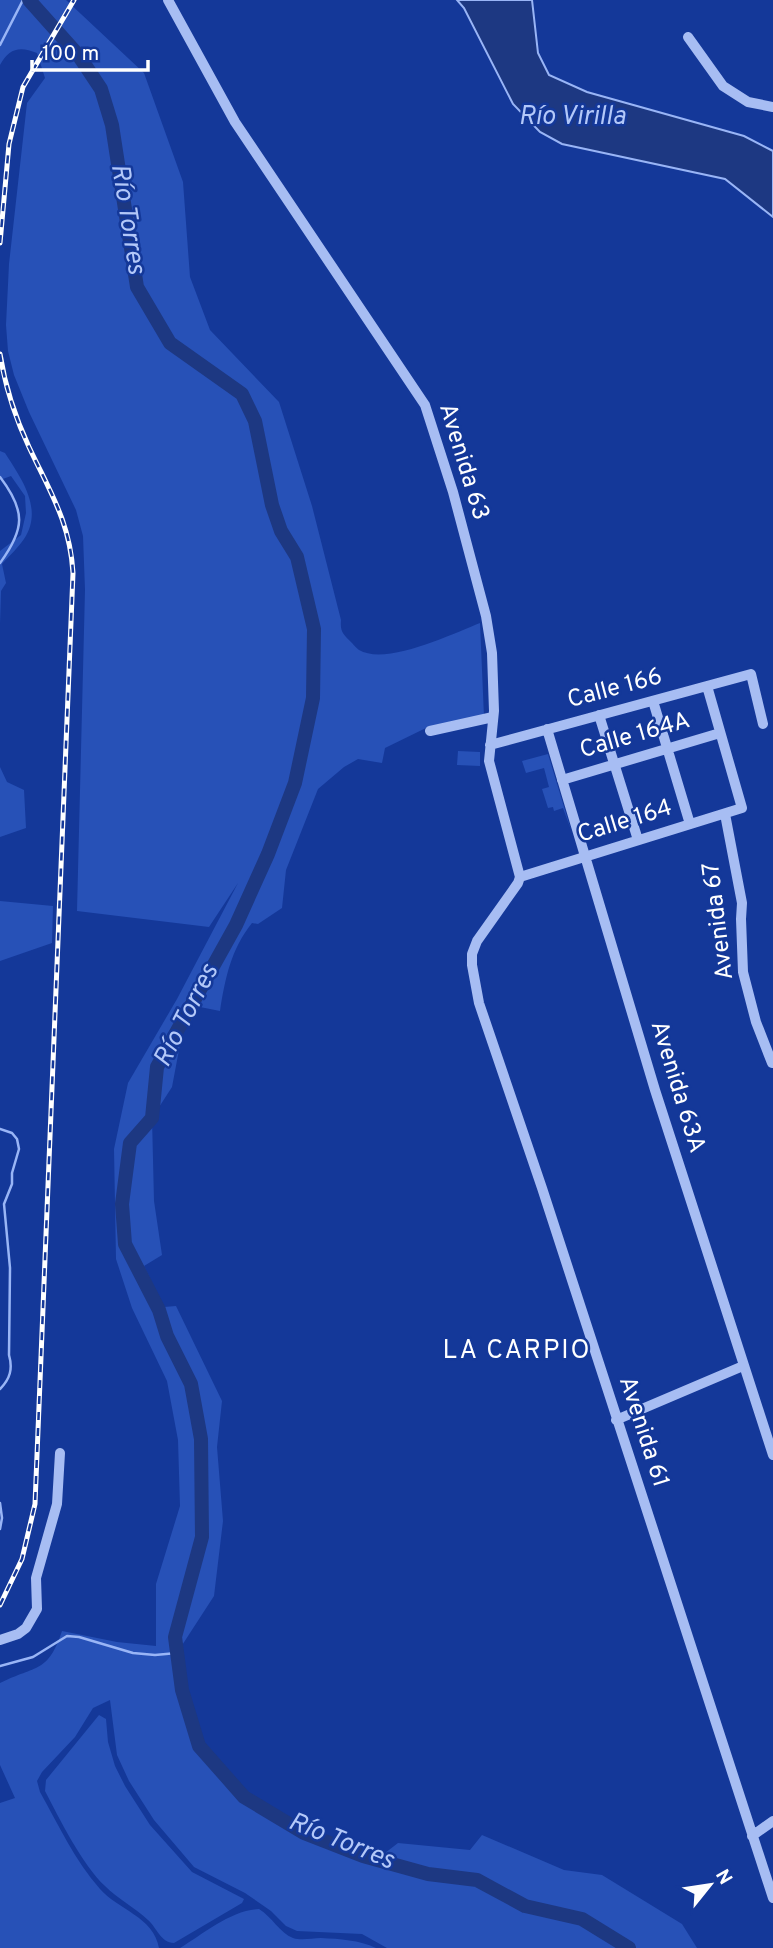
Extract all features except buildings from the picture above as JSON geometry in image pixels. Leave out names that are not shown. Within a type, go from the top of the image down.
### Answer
[{"type":"street","name":"Avenida 63","points":[[168,0],[235,122],[425,405],[453,492],[486,616],[492,653],[493,717],[489,761],[520,877]]},
{"type":"street","points":[[688,37],[723,86],[748,102],[773,107]]},
{"type":"street","name":"Calle 166","points":[[490,745],[751,674],[763,724]]},
{"type":"street","points":[[707,686],[720,733]]},
{"type":"street","points":[[653,701],[690,824]]},
{"type":"street","points":[[599,715],[638,840]]},
{"type":"street","points":[[430,731],[493,717]]},
{"type":"street","name":"Avenida 63A","points":[[547,729],[655,1090],[773,1455]]},
{"type":"street","name":"Calle 164A","points":[[562,780],[720,733]]},
{"type":"street","name":"Calle 164","points":[[520,877],[742,808],[720,733]]},
{"type":"street","name":"Avenida 67","points":[[725,814],[743,902],[743,972],[756,1022],[772,1063]]},
{"type":"street","name":"Avenida 61","points":[[520,877],[477,941],[472,954],[474,980],[773,1898]]},
{"type":"street","points":[[616,1420],[743,1366]]},
{"type":"street","points":[[0,1640],[26,1628],[37,1609],[36,1578],[57,1504],[60,1453]]},
{"type":"street","points":[[752,1836],[773,1821]]},
{"type":"shaded area","points":[[0,0],[66,0],[144,73],[183,182],[190,277],[210,330],[279,402],[312,506],[344,635],[359,650],[371,654],[385,654],[419,647],[480,623],[484,717],[428,727],[385,748],[382,763],[358,759],[318,789],[286,870],[282,908],[258,924],[252,923],[245,933],[230,965],[220,1011],[200,1007],[182,1034],[172,1087],[152,1118],[154,1201],[162,1255],[144,1266],[164,1307],[176,1306],[222,1401],[217,1447],[223,1521],[214,1596],[177,1653],[182,1690],[199,1746],[244,1797],[304,1833],[376,1860],[398,1843],[470,1850],[482,1835],[564,1870],[602,1875],[682,1924],[697,1948],[387,1948],[362,1934],[297,1931],[286,1926],[271,1911],[245,1893],[194,1867],[154,1820],[129,1781],[117,1755],[110,1700],[93,1708],[75,1737],[37,1781],[60,1829],[91,1878],[107,1896],[143,1921],[156,1937],[159,1948],[0,1948],[0,1803],[15,1798],[0,1765],[0,1683],[46,1661],[57,1645],[62,1631],[117,1642],[156,1646],[156,1584],[180,1506],[178,1440],[167,1381],[132,1308],[116,1259],[114,1149],[128,1083],[177,999],[238,883],[209,927],[77,911],[85,590],[83,536],[76,510],[14,375],[8,351],[6,325],[9,264],[27,103],[45,78],[37,53],[31,51],[20,49],[11,52],[0,65]]},
{"type":"shaded area","points":[[0,451],[5,453],[23,483],[32,516],[24,539],[2,564],[6,583],[1,591],[0,624],[0,551],[21,535],[26,513],[25,496],[11,476],[0,480]]},
{"type":"shaded area","points":[[458,751],[480,752],[480,766],[457,765]]},
{"type":"shaded area","points":[[548,754],[571,830],[563,808],[554,811],[553,807],[548,808],[542,789],[549,787],[544,768],[526,773],[522,761]]},
{"type":"shaded area","points":[[0,767],[7,782],[24,790],[26,828],[0,837]]},
{"type":"shaded area","points":[[0,901],[53,906],[52,943],[0,961]]},
{"type":"shaded area","points":[[99,1715],[106,1719],[108,1742],[115,1766],[150,1825],[192,1872],[244,1899],[242,1903],[174,1943],[162,1938],[148,1920],[110,1891],[88,1867],[45,1791],[46,1780]]},
{"type":"shaded area","points":[[259,1909],[293,1938],[342,1939],[376,1948],[180,1948],[228,1918]]},
{"type":"water","name":"Río Virilla","points":[[457,0],[532,0],[538,53],[549,75],[587,92],[744,136],[773,151],[773,217],[725,179],[562,144],[540,132],[513,104],[464,8]]},
{"type":"waterway","points":[[0,45],[23,0]]},
{"type":"waterway","name":"Río Torres","points":[[29,0],[79,56],[101,89],[112,125],[137,287],[170,343],[242,394],[255,421],[272,505],[281,531],[297,557],[314,629],[313,698],[295,783],[268,854],[236,925],[157,1067],[152,1118],[130,1143],[122,1204],[125,1244],[159,1310],[167,1336],[191,1384],[201,1439],[202,1537],[175,1637],[182,1690],[199,1746],[244,1797],[304,1833],[363,1856],[428,1874],[477,1880],[525,1906],[582,1919],[629,1948]]},
{"type":"waterway","points":[[0,477],[14,500],[19,520],[14,540],[0,563]]},
{"type":"waterway","points":[[0,1129],[12,1133],[17,1139],[19,1149],[12,1173],[12,1184],[4,1204],[10,1268],[11,1369],[0,1389]]},
{"type":"waterway","points":[[0,1503],[0,1529]]},
{"type":"waterway","points":[[0,1666],[33,1657],[67,1636],[133,1653],[177,1653]]},
{"type":"railway","points":[[0,243],[9,144],[23,87],[74,0]]},
{"type":"railway","points":[[0,354],[19,424],[63,523],[73,573],[35,1504],[22,1559],[0,1605]]},
{"type":"district","name":"LA CARPIO","points":[[517,1351]]}]
